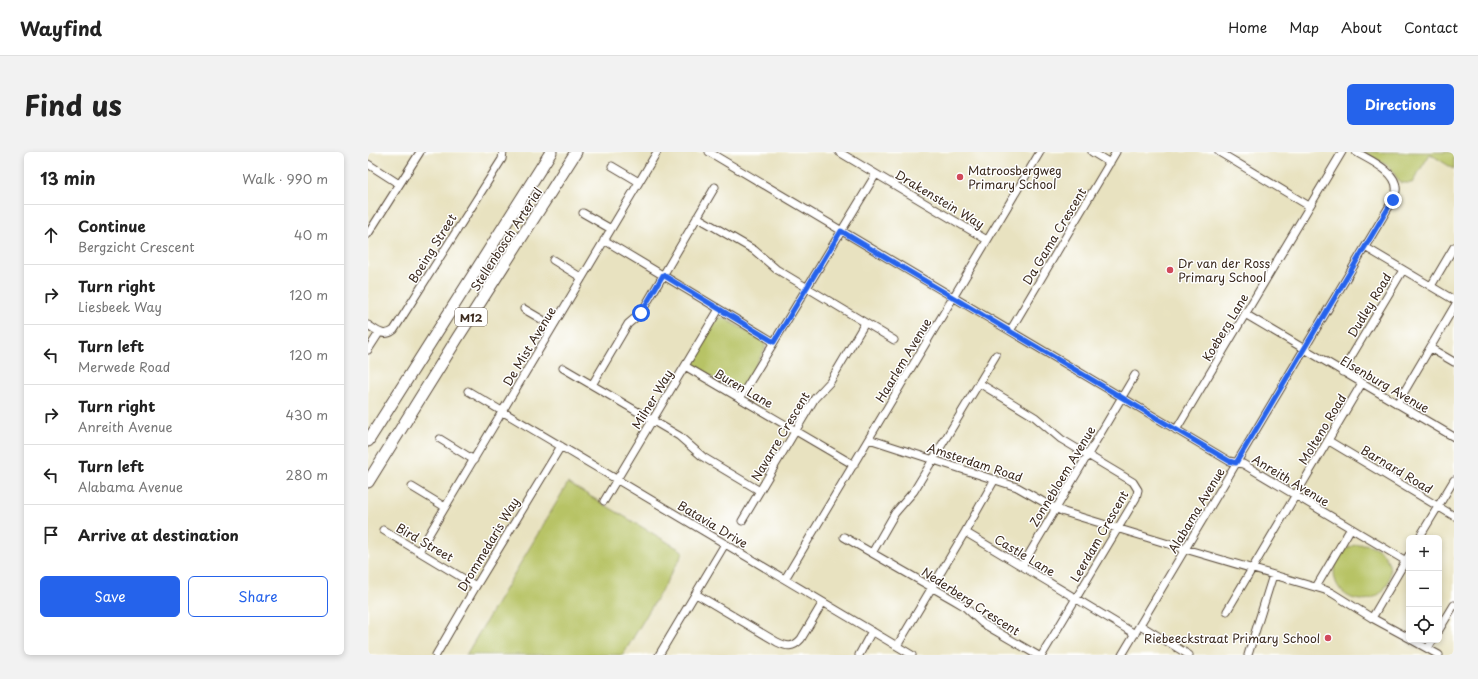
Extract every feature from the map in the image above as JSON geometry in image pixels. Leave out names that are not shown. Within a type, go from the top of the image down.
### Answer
[{"type":"main road","name":"Stellenbosch Arterial","points":[[368,441],[551,152]]},
{"type":"main road","name":"Stellenbosch Arterial","points":[[368,482],[576,152]]},
{"type":"street","points":[[368,234],[420,152]]},
{"type":"street","name":"Boeing Street","points":[[379,332],[387,334],[394,330],[502,159],[503,152]]},
{"type":"street","name":"De Mist Avenue","points":[[419,551],[657,152]]},
{"type":"street","name":"Anreith Avenue","points":[[709,152],[1229,461],[1243,464],[1351,528],[1406,557]]},
{"type":"street","name":"Drakenstein Way","points":[[839,152],[987,240]]},
{"type":"street","name":"Haarlem Avenue","points":[[785,579],[1040,152]]},
{"type":"street","points":[[1092,152],[1110,163]]},
{"type":"street","name":"Da Gama Crescent","points":[[1010,331],[1116,152]]},
{"type":"street","points":[[1219,152],[1309,206]]},
{"type":"street","name":"Koeberg Lane","points":[[1176,430],[1342,152]]},
{"type":"street","name":"Alabama Avenue","points":[[1122,655],[1365,247],[1396,191],[1396,183],[1392,175],[1385,169],[1356,152]]},
{"type":"street","points":[[368,164],[399,184]]},
{"type":"street","points":[[612,166],[639,182]]},
{"type":"street","points":[[740,398],[876,174]]},
{"type":"street","points":[[592,385],[625,328],[632,319],[641,313],[715,187]]},
{"type":"street","points":[[583,213],[611,229]]},
{"type":"street","points":[[697,217],[754,250],[776,269],[894,340]]},
{"type":"street","points":[[604,240],[774,342]]},
{"type":"street","points":[[1365,247],[1454,300]]},
{"type":"street","points":[[1431,286],[1454,247]]},
{"type":"street","points":[[553,260],[582,278]]},
{"type":"street","name":"Dudley Road","points":[[1342,372],[1403,270]]},
{"type":"street","points":[[1397,404],[1454,307]]},
{"type":"street","points":[[524,309],[553,326]]},
{"type":"street","name":"Milner Way","points":[[604,501],[719,309]]},
{"type":"street","name":"Elsenburg Avenue","points":[[1246,314],[1454,437]]},
{"type":"street","name":"Navarre Crescent","points":[[742,521],[815,398],[830,382],[865,322]]},
{"type":"street","points":[[368,325],[379,332],[368,350]]},
{"type":"street","points":[[1430,348],[1454,362]]},
{"type":"street","points":[[872,554],[895,513],[910,497],[996,355]]},
{"type":"street","name":"Buren Lane","points":[[685,366],[854,465]]},
{"type":"street","points":[[563,368],[686,441],[703,457],[760,491]]},
{"type":"street","points":[[1122,397],[1134,375]]},
{"type":"street","name":"Leerdam Crescent","points":[[979,383],[1035,417],[1054,435],[1133,482],[1137,487],[1137,496],[1042,655]]},
{"type":"street","name":"Molteno Road","points":[[1227,611],[1362,383]]},
{"type":"street","name":"Batavia Drive","points":[[468,391],[912,655]]},
{"type":"street","name":"Zonnebloem Avenue","points":[[1022,566],[1122,397]]},
{"type":"street","points":[[440,439],[474,460]]},
{"type":"street","name":"Amsterdam Road","points":[[869,439],[1017,487],[1055,508],[1185,549],[1316,587],[1332,593],[1372,618],[1406,636]]},
{"type":"street","name":"Barnard Road","points":[[1328,441],[1454,516]]},
{"type":"street","name":"Drommedaris Way","points":[[436,655],[561,446]]},
{"type":"street","points":[[897,646],[995,479]]},
{"type":"street","points":[[1421,535],[1454,480]]},
{"type":"street","points":[[412,488],[445,507]]},
{"type":"street","points":[[1316,587],[1351,528]]},
{"type":"street","name":"Bird Street","points":[[383,530],[476,586]]},
{"type":"street","name":"Castle Lane","points":[[965,532],[1135,634]]},
{"type":"street","name":"Nederberg Crescent","points":[[844,537],[964,606],[982,623],[1037,655]]},
{"type":"street","points":[[659,655],[725,544]]},
{"type":"street","points":[[1372,618],[1406,560]]},
{"type":"street","points":[[1248,655],[1273,575]]},
{"type":"street","points":[[696,594],[784,646],[791,647],[801,639],[823,602]]},
{"type":"street","points":[[1442,625],[1454,605]]},
{"type":"street","points":[[1140,625],[1189,655]]},
{"type":"street","points":[[859,655],[872,632]]},
{"type":"street","points":[[1418,643],[1439,655]]},
{"type":"street","points":[[1428,648],[1431,643]]},
{"type":"green space","points":[[1364,152],[1454,152],[1454,169],[1430,154],[1412,183],[1400,183],[1390,167]]},
{"type":"green space","points":[[719,318],[724,318],[763,341],[765,345],[765,349],[743,387],[738,390],[733,390],[695,367],[693,362],[694,356],[716,320]]},
{"type":"green space","points":[[568,483],[684,552],[623,655],[466,655]]},
{"type":"green space","points":[[1362,544],[1377,549],[1385,557],[1390,572],[1385,587],[1377,595],[1362,600],[1347,595],[1339,587],[1334,572],[1339,557],[1347,549]]},
{"type":"place","name":"Matroosbergweg Primary School","points":[[960,177]]},
{"type":"place","name":"Dr van der Ross Primary School","points":[[1170,270]]},
{"type":"place","name":"Riebeeckstraat Primary School","points":[[1328,638]]},
{"type":"route","points":[[641,313],[663,275],[774,342],[841,231],[1229,461],[1236,463],[1393,200]]}]
